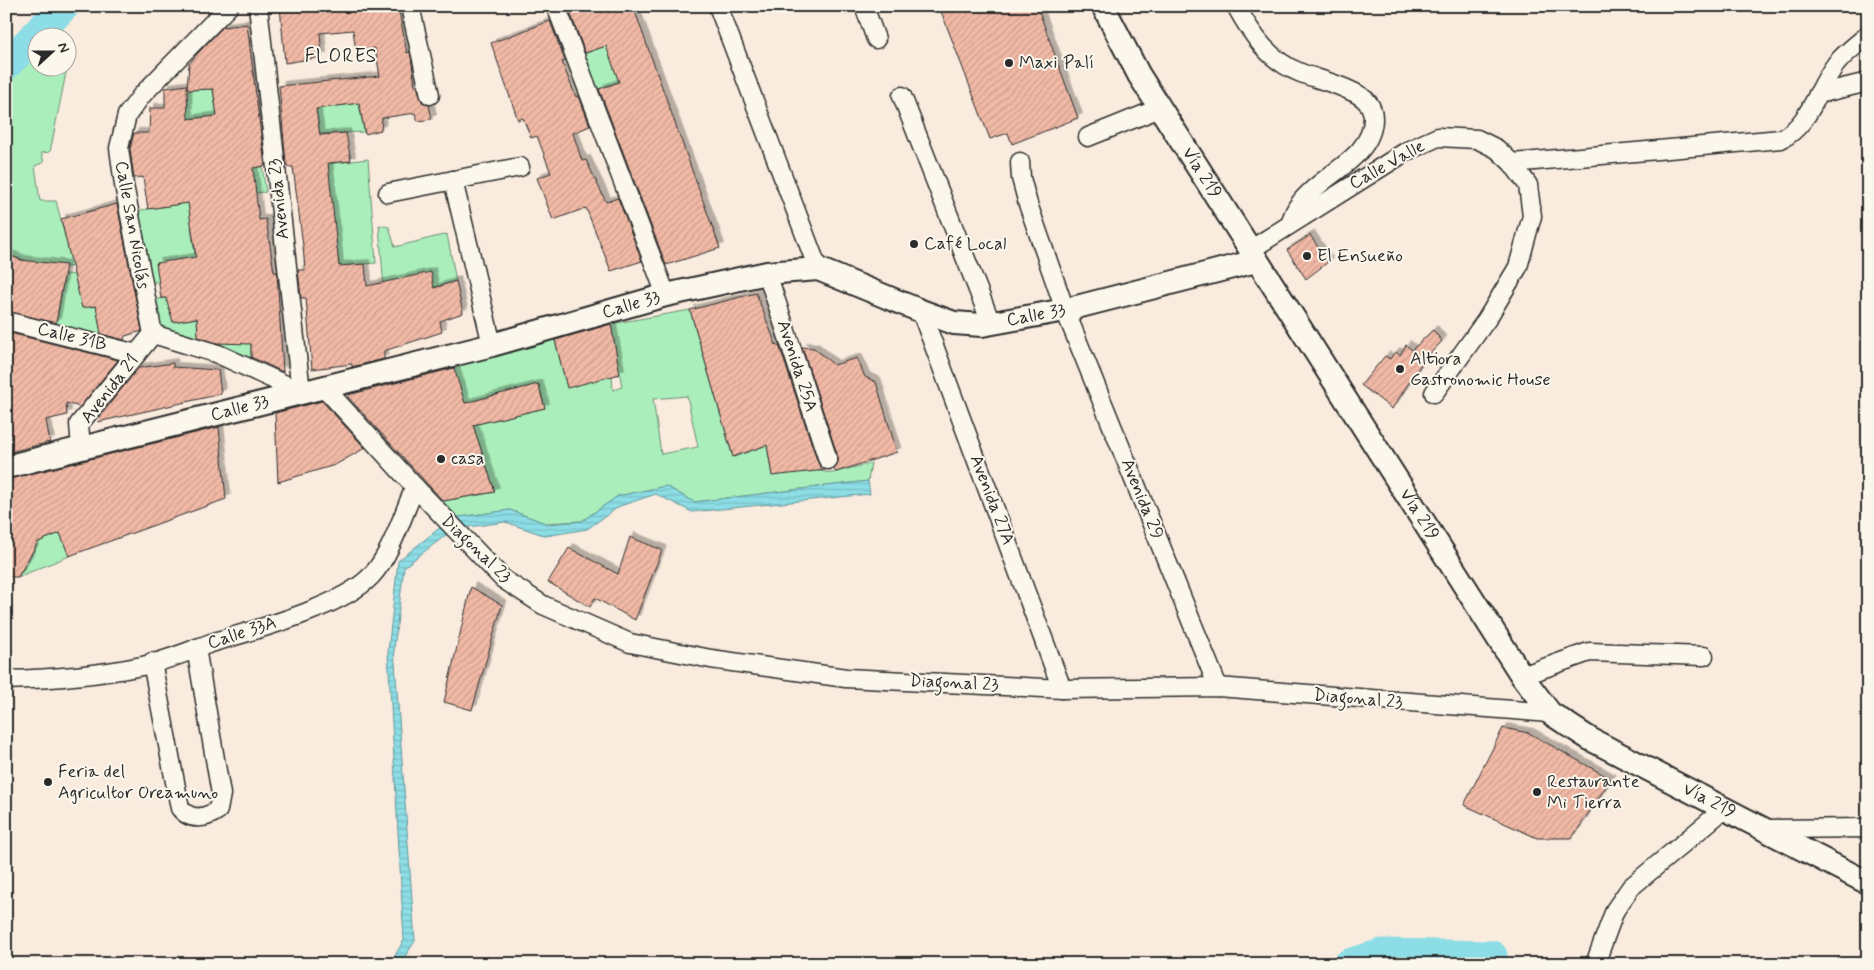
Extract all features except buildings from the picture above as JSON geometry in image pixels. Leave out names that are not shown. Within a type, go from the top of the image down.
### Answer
[{"type":"main road","name":"Vía 219","points":[[1103,6],[1139,75],[1253,256],[1522,676],[1550,713],[1590,739],[1723,810],[1765,829],[1868,883]]},
{"type":"main road","name":"Calle 33","points":[[6,467],[322,386],[492,345],[666,295],[767,273],[818,269],[921,312],[954,323],[991,323],[1066,310],[1253,256]]},
{"type":"street","name":"Calle San Nicolás","points":[[153,334],[124,185],[119,148],[127,115],[142,95],[229,6]]},
{"type":"street","name":"Avenida 23","points":[[258,6],[301,392]]},
{"type":"street","points":[[410,6],[430,95]]},
{"type":"street","points":[[556,6],[666,295]]},
{"type":"street","points":[[718,6],[818,269]]},
{"type":"street","points":[[864,6],[876,39]]},
{"type":"street","points":[[1236,6],[1263,48],[1282,64],[1351,91],[1364,98],[1373,111],[1373,125],[1364,144],[1348,161],[1302,200],[1294,212],[1291,222]]},
{"type":"street","points":[[1512,162],[1781,140],[1792,134],[1803,122],[1836,64],[1868,35]]},
{"type":"street","points":[[1818,94],[1868,82]]},
{"type":"street","points":[[902,96],[991,323]]},
{"type":"street","points":[[1088,137],[1160,108]]},
{"type":"street","name":"Calle Valle","points":[[1253,256],[1291,222],[1406,150],[1438,138],[1477,139],[1497,148],[1512,162],[1528,185],[1532,216],[1518,267],[1487,319],[1434,393]]},
{"type":"street","name":"Avenida 29","points":[[1020,162],[1021,178],[1028,204],[1066,310],[1218,687]]},
{"type":"street","points":[[388,192],[520,167]]},
{"type":"street","points":[[453,180],[492,345]]},
{"type":"street","name":"Avenida 25A","points":[[767,273],[828,460]]},
{"type":"street","name":"Avenida 27A","points":[[921,312],[1062,689]]},
{"type":"street","name":"Calle 31B","points":[[6,321],[137,354]]},
{"type":"street","name":"Avenida 21","points":[[81,448],[79,424],[153,334]]},
{"type":"street","points":[[153,334],[218,354],[301,392]]},
{"type":"street","points":[[322,386],[414,487]]},
{"type":"street","name":"Diagonal 23","points":[[414,487],[503,579],[544,605],[630,643],[711,659],[846,678],[1062,689],[1218,687],[1550,713]]},
{"type":"street","name":"Calle 33A","points":[[6,680],[40,680],[152,662],[288,618],[341,597],[360,587],[373,575],[386,553],[414,487]]},
{"type":"street","points":[[152,662],[180,808],[186,815],[192,817],[211,815],[218,810],[221,794],[196,648]]},
{"type":"street","points":[[1522,676],[1589,652],[1704,656]]},
{"type":"street","points":[[1595,964],[1615,910],[1631,887],[1723,810]]},
{"type":"street","points":[[1765,829],[1868,828]]},
{"type":"green space","points":[[642,33],[612,63],[619,82],[592,91],[581,55]]},
{"type":"green space","points":[[28,43],[28,78],[65,78],[50,152],[41,153],[44,162],[35,166],[40,201],[56,201],[73,266],[59,267],[40,264],[6,254],[6,65]]},
{"type":"green space","points":[[213,89],[217,116],[185,119],[188,106],[187,90]]},
{"type":"green space","points":[[359,103],[364,132],[320,134],[316,109]]},
{"type":"green space","points":[[368,159],[376,263],[339,266],[327,164]]},
{"type":"green space","points":[[262,166],[266,192],[255,193],[230,171]]},
{"type":"green space","points":[[200,201],[191,228],[195,254],[209,252],[162,282],[149,282],[135,211]]},
{"type":"green space","points":[[379,225],[389,227],[395,247],[447,234],[456,281],[385,301]]},
{"type":"green space","points":[[65,274],[75,275],[82,307],[96,306],[102,336],[56,325]]},
{"type":"green space","points":[[166,298],[173,322],[197,318],[199,341],[158,329],[153,300]]},
{"type":"green space","points":[[690,310],[733,457],[767,445],[772,475],[813,470],[833,473],[871,463],[868,481],[694,502],[666,486],[618,496],[582,521],[545,523],[510,510],[452,518],[438,502],[495,492],[473,425],[545,408],[539,384],[465,403],[453,367],[554,337],[567,387],[612,376],[613,390],[622,387],[611,324]],"holes":[[[687,396],[698,447],[661,454],[653,399]]]},
{"type":"green space","points":[[210,331],[251,344],[251,362],[209,344]]},
{"type":"green space","points":[[60,533],[69,556],[18,577],[38,542]]},
{"type":"water","points":[[868,481],[870,494],[692,512],[656,494],[620,506],[587,529],[546,536],[505,522],[454,529],[404,567],[394,649],[415,941],[400,964],[390,964],[404,940],[388,652],[398,561],[452,518],[510,510],[548,524],[582,521],[618,496],[666,486],[694,502]]},
{"type":"waterway","points":[[6,65],[64,6]]},
{"type":"waterway","points":[[1349,964],[1382,954],[1492,956]]},
{"type":"place","name":"Maxi Palí","points":[[1009,63]]},
{"type":"place","name":"Café Local","points":[[914,244]]},
{"type":"place","name":"El Ensueño","points":[[1307,256]]},
{"type":"place","name":"Altiora Gastronomic House","points":[[1400,369]]},
{"type":"place","name":"casa","points":[[441,459]]},
{"type":"place","name":"Feria del Agricultor Oreamuno","points":[[48,782]]},
{"type":"place","name":"Restaurante Mi Tierra","points":[[1537,792]]},
{"type":"district","name":"FLORES","points":[[341,56]]}]
